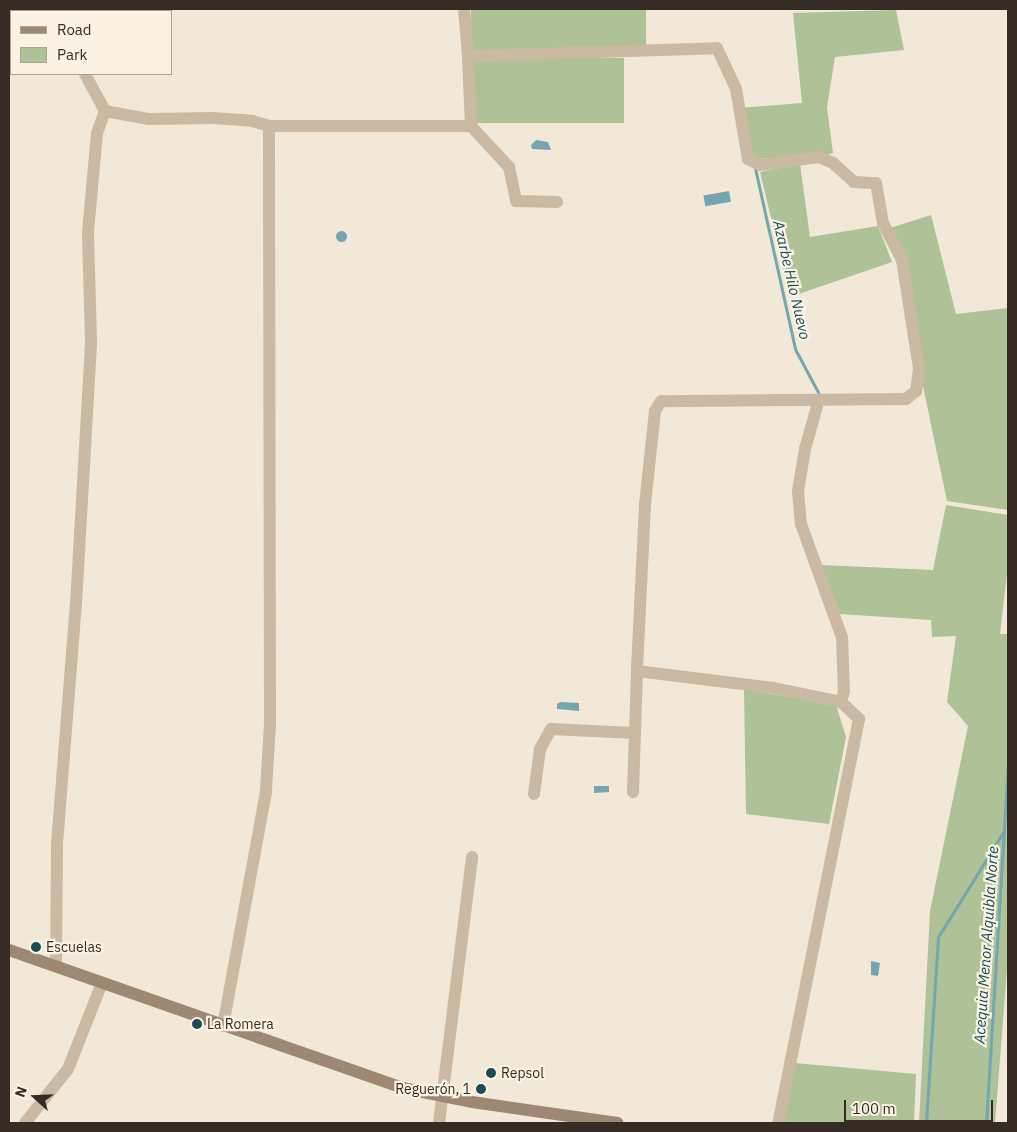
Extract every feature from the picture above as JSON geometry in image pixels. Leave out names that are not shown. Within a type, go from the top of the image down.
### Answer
[{"type":"main road","points":[[9,950],[367,1076],[441,1096],[582,1121],[616,1123]]},
{"type":"street","points":[[464,9],[471,126],[509,168],[516,201],[557,202]]},
{"type":"street","points":[[468,56],[717,48],[736,89],[748,159],[760,165],[819,157],[833,162],[854,182],[876,183],[883,224],[902,260],[919,368],[916,391],[906,399],[660,401],[655,411],[645,505],[632,792]]},
{"type":"street","points":[[56,966],[57,844],[76,604],[91,341],[88,232],[97,133],[105,111],[86,75]]},
{"type":"street","points":[[105,111],[149,119],[213,118],[252,121],[269,126],[471,126]]},
{"type":"street","points":[[223,1026],[259,840],[266,791],[270,724],[269,126]]},
{"type":"street","points":[[819,399],[805,449],[798,491],[801,524],[842,637],[844,691],[841,702]]},
{"type":"street","points":[[636,671],[774,688],[841,702],[859,719],[778,1123]]},
{"type":"street","points":[[534,794],[540,749],[551,729],[634,733]]},
{"type":"street","points":[[439,1123],[472,857]]},
{"type":"street","points":[[25,1123],[68,1069],[102,983]]},
{"type":"green space","points":[[471,9],[646,9],[646,51],[471,51]]},
{"type":"green space","points":[[896,10],[904,50],[835,57],[827,107],[833,153],[819,157],[748,159],[739,108],[802,103],[793,13]]},
{"type":"green space","points":[[474,58],[624,58],[624,123],[474,123]]},
{"type":"green space","points":[[800,164],[810,237],[878,226],[892,262],[790,297],[760,172]]},
{"type":"green space","points":[[931,215],[956,314],[1008,308],[1008,510],[947,501],[890,228]]},
{"type":"green space","points":[[946,505],[1008,515],[1008,565],[1000,634],[1008,634],[1008,957],[995,1123],[919,1123],[930,911],[968,726],[947,702],[956,636],[932,637],[931,620],[840,614],[821,565],[933,570]]},
{"type":"green space","points":[[744,689],[836,705],[846,737],[829,824],[746,814]]},
{"type":"green space","points":[[795,1063],[916,1074],[914,1123],[782,1123]]},
{"type":"water","points":[[536,140],[548,142],[551,150],[532,149],[531,145]]},
{"type":"water","points":[[729,191],[731,202],[705,206],[703,196]]},
{"type":"water","points":[[341,230],[347,236],[341,242],[335,236]]},
{"type":"water","points":[[561,702],[579,703],[579,711],[557,709],[557,704]]},
{"type":"water","points":[[594,786],[609,786],[609,792],[594,793]]},
{"type":"water","points":[[871,961],[880,963],[878,976],[871,975]]},
{"type":"waterway","name":"Azarbe Hilo Nuevo","points":[[755,168],[795,349],[818,392]]},
{"type":"waterway","name":"Acequia Menor Alquibla Norte","points":[[986,1123],[1008,768]]},
{"type":"waterway","points":[[926,1123],[938,937],[1004,831]]},
{"type":"place","name":"Escuelas","points":[[36,947]]},
{"type":"place","name":"La Romera","points":[[197,1024]]},
{"type":"place","name":"Repsol","points":[[491,1073]]},
{"type":"place","name":"Reguerón, 1","points":[[481,1089]]}]
